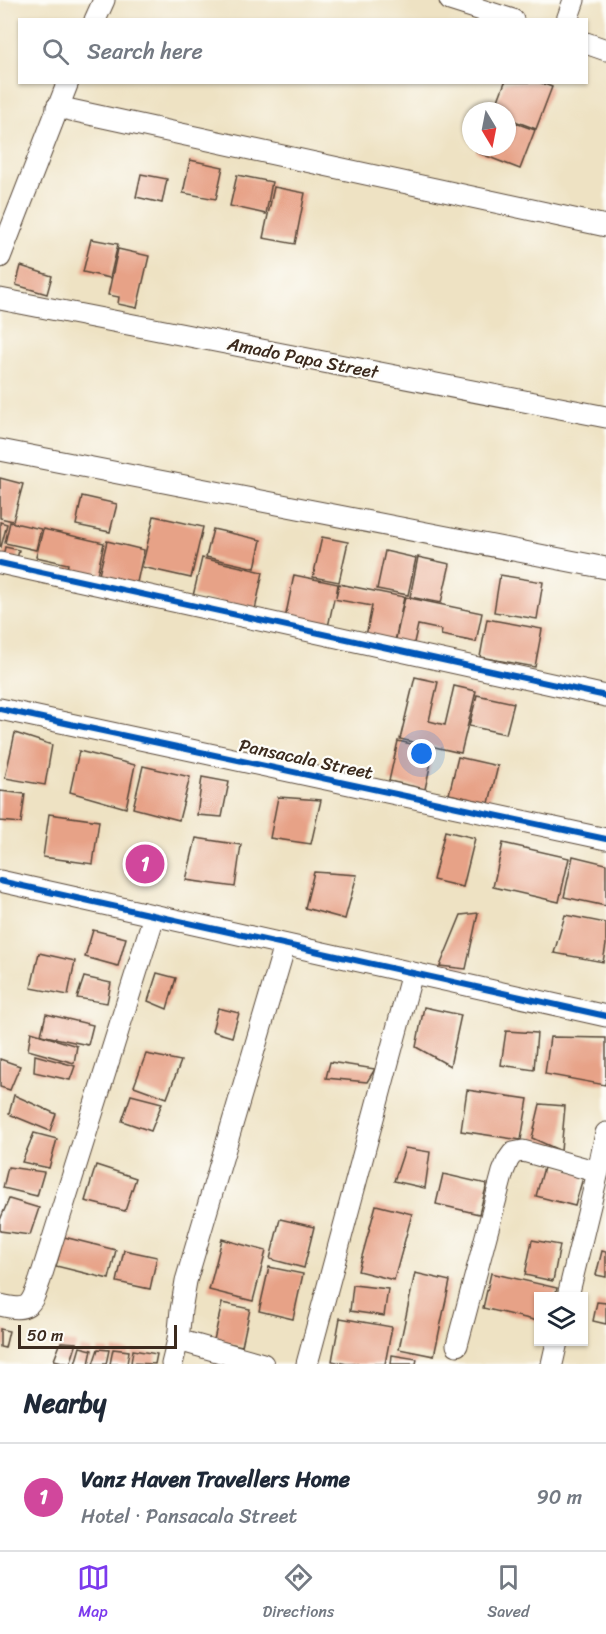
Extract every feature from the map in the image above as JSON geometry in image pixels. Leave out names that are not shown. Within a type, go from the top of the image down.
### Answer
[{"type":"street","points":[[96,18],[104,0]]},
{"type":"street","points":[[450,0],[507,18]]},
{"type":"street","points":[[568,18],[574,0]]},
{"type":"street","points":[[588,44],[606,50]]},
{"type":"street","points":[[0,257],[67,84]]},
{"type":"street","points":[[57,107],[606,226]]},
{"type":"street","name":"Amado Papa Street","points":[[0,298],[606,417]]},
{"type":"street","points":[[0,450],[606,568]]},
{"type":"street","points":[[0,563],[606,696]]},
{"type":"street","name":"Pansacala Street","points":[[0,709],[606,839]]},
{"type":"street","points":[[0,881],[606,1016]]},
{"type":"street","points":[[0,1305],[24,1307],[33,1301],[154,916]]},
{"type":"street","points":[[172,1364],[178,1340],[186,1281],[285,945]]},
{"type":"street","points":[[307,1364],[412,973]]},
{"type":"street","points":[[569,1292],[606,1133]]},
{"type":"street","points":[[458,1345],[508,1160],[513,1154],[523,1151],[598,1172]]},
{"type":"street","points":[[178,1340],[262,1364]]},
{"type":"street","points":[[552,1364],[556,1346]]},
{"type":"building","points":[[504,84],[544,84],[552,87],[536,129],[516,121],[516,102],[497,102]]},
{"type":"building","points":[[516,123],[535,130],[520,169],[486,156],[516,156]]},
{"type":"building","points":[[190,160],[223,167],[216,199],[183,193]]},
{"type":"building","points":[[141,174],[167,179],[162,203],[136,197]]},
{"type":"building","points":[[237,175],[272,182],[266,214],[230,206]]},
{"type":"building","points":[[274,187],[305,193],[295,244],[263,238]]},
{"type":"building","points":[[91,239],[118,244],[110,278],[83,272]]},
{"type":"building","points":[[118,249],[149,256],[137,308],[118,304],[119,297],[108,295]]},
{"type":"building","points":[[21,266],[52,276],[47,294],[16,285]]},
{"type":"building","points":[[0,478],[23,484],[13,521],[0,518]]},
{"type":"building","points":[[82,496],[117,504],[110,532],[76,525]]},
{"type":"building","points":[[154,516],[203,527],[191,578],[142,567]]},
{"type":"building","points":[[0,522],[7,524],[1,547],[0,546]]},
{"type":"building","points":[[10,522],[41,529],[36,550],[5,543]]},
{"type":"building","points":[[43,529],[104,543],[96,579],[66,573],[68,564],[36,557]]},
{"type":"building","points":[[213,529],[261,540],[255,568],[206,557]]},
{"type":"building","points":[[322,537],[348,542],[339,582],[313,577]]},
{"type":"building","points":[[107,541],[144,550],[136,587],[98,579]]},
{"type":"building","points":[[5,547],[19,550],[16,564],[2,561]]},
{"type":"building","points":[[385,551],[416,558],[408,595],[377,589]]},
{"type":"building","points":[[418,557],[450,564],[441,603],[410,597]]},
{"type":"building","points":[[202,558],[263,572],[255,610],[193,596]]},
{"type":"building","points":[[294,575],[338,584],[336,597],[339,584],[404,597],[395,642],[366,636],[372,606],[334,599],[328,627],[285,619]]},
{"type":"building","points":[[500,575],[543,582],[537,619],[494,612]]},
{"type":"building","points":[[405,597],[482,613],[476,642],[441,635],[442,630],[418,625],[413,647],[395,643]]},
{"type":"building","points":[[487,619],[542,629],[535,667],[480,657]]},
{"type":"building","points":[[415,677],[438,682],[429,721],[445,725],[454,686],[476,691],[461,753],[400,739]]},
{"type":"building","points":[[477,695],[514,703],[506,734],[469,726]]},
{"type":"building","points":[[15,733],[52,745],[45,785],[5,778]]},
{"type":"building","points":[[398,741],[434,749],[425,789],[389,781]]},
{"type":"building","points":[[79,751],[135,765],[126,808],[70,792]]},
{"type":"building","points":[[458,757],[498,766],[489,803],[449,794]]},
{"type":"building","points":[[143,766],[190,777],[179,820],[133,808]]},
{"type":"building","points":[[202,777],[229,782],[222,817],[197,815]]},
{"type":"building","points":[[0,791],[25,794],[21,823],[0,821]]},
{"type":"building","points":[[278,797],[321,800],[311,844],[270,838]]},
{"type":"building","points":[[49,814],[99,821],[93,864],[43,857]]},
{"type":"building","points":[[445,831],[475,838],[463,887],[433,880]]},
{"type":"building","points":[[196,838],[241,845],[235,887],[186,880]]},
{"type":"building","points":[[503,843],[569,858],[559,902],[493,887]]},
{"type":"building","points":[[573,856],[606,864],[606,906],[564,897]]},
{"type":"building","points":[[314,872],[357,875],[345,919],[305,908]]},
{"type":"building","points":[[478,913],[466,969],[440,966],[461,915]]},
{"type":"building","points":[[565,915],[606,923],[603,962],[554,953]]},
{"type":"building","points":[[93,930],[126,938],[118,966],[85,957]]},
{"type":"building","points":[[39,953],[75,961],[68,995],[31,988]]},
{"type":"building","points":[[157,973],[176,978],[167,1009],[148,1001]]},
{"type":"building","points":[[84,977],[111,983],[107,1003],[77,998]]},
{"type":"building","points":[[424,1007],[461,1015],[450,1066],[416,1047]]},
{"type":"building","points":[[218,1008],[239,1013],[232,1037],[212,1031]]},
{"type":"building","points":[[46,1014],[93,1025],[88,1045],[41,1035]]},
{"type":"building","points":[[506,1031],[537,1033],[534,1070],[501,1065]]},
{"type":"building","points":[[31,1032],[77,1046],[74,1063],[28,1050]]},
{"type":"building","points":[[550,1037],[606,1038],[605,1085],[545,1074]]},
{"type":"building","points":[[146,1054],[181,1061],[167,1098],[134,1086]]},
{"type":"building","points":[[35,1055],[75,1066],[70,1080],[34,1072]]},
{"type":"building","points":[[0,1059],[20,1066],[10,1090],[0,1087]]},
{"type":"building","points":[[330,1062],[375,1069],[367,1082],[326,1078]]},
{"type":"building","points":[[467,1090],[528,1099],[521,1140],[461,1131]]},
{"type":"building","points":[[14,1095],[56,1114],[50,1131],[9,1114]]},
{"type":"building","points":[[131,1095],[162,1103],[151,1131],[122,1121]]},
{"type":"building","points":[[540,1104],[565,1106],[561,1151],[532,1138]]},
{"type":"building","points":[[34,1133],[57,1139],[49,1168],[22,1162]]},
{"type":"building","points":[[405,1148],[430,1152],[425,1188],[394,1181]]},
{"type":"building","points":[[545,1164],[584,1174],[575,1206],[536,1196]]},
{"type":"building","points":[[96,1165],[136,1178],[125,1211],[85,1201]]},
{"type":"building","points":[[8,1167],[44,1172],[37,1196],[3,1188]]},
{"type":"building","points":[[443,1174],[487,1184],[479,1214],[436,1204]]},
{"type":"building","points":[[9,1199],[39,1208],[30,1235],[0,1231],[0,1220]]},
{"type":"building","points":[[376,1205],[412,1214],[394,1280],[358,1271]]},
{"type":"building","points":[[280,1219],[314,1227],[304,1268],[270,1259]]},
{"type":"building","points":[[64,1237],[116,1250],[109,1279],[56,1266]]},
{"type":"building","points":[[222,1239],[266,1251],[253,1301],[209,1290]]},
{"type":"building","points":[[532,1240],[560,1245],[553,1281],[525,1275]]},
{"type":"building","points":[[124,1250],[157,1257],[150,1289],[117,1282]]},
{"type":"building","points":[[602,1251],[606,1252],[606,1277],[596,1275]]},
{"type":"building","points":[[269,1267],[303,1274],[293,1319],[259,1311]]},
{"type":"building","points":[[415,1273],[450,1281],[434,1356],[399,1349]]},
{"type":"building","points":[[491,1273],[557,1288],[556,1292],[534,1292],[534,1320],[483,1308]]},
{"type":"building","points":[[353,1285],[388,1289],[384,1316],[350,1311]]},
{"type":"building","points":[[597,1302],[606,1303],[606,1324],[593,1321]]},
{"type":"building","points":[[222,1303],[250,1309],[242,1346],[214,1340]]},
{"type":"building","points":[[340,1318],[392,1327],[385,1364],[347,1364],[332,1361]]},
{"type":"building","points":[[0,1329],[9,1331],[5,1348],[0,1347]]},
{"type":"building","points":[[61,1342],[77,1343],[70,1364],[54,1360]]},
{"type":"building","points":[[80,1347],[92,1350],[89,1364],[75,1364]]},
{"type":"building","points":[[98,1349],[109,1350],[106,1364],[93,1364]]},
{"type":"building","points":[[113,1349],[129,1351],[127,1364],[110,1364]]},
{"type":"building","points":[[133,1350],[157,1354],[155,1364],[131,1363]]},
{"type":"building","points":[[392,1355],[417,1359],[416,1364],[391,1364]]},
{"type":"cycle path","points":[[0,563],[606,696]]},
{"type":"cycle path","points":[[0,709],[606,839]]},
{"type":"cycle path","points":[[0,881],[606,1016]]},
{"type":"place","name":"Vanz Haven Travellers Home","points":[[145,864]]}]
